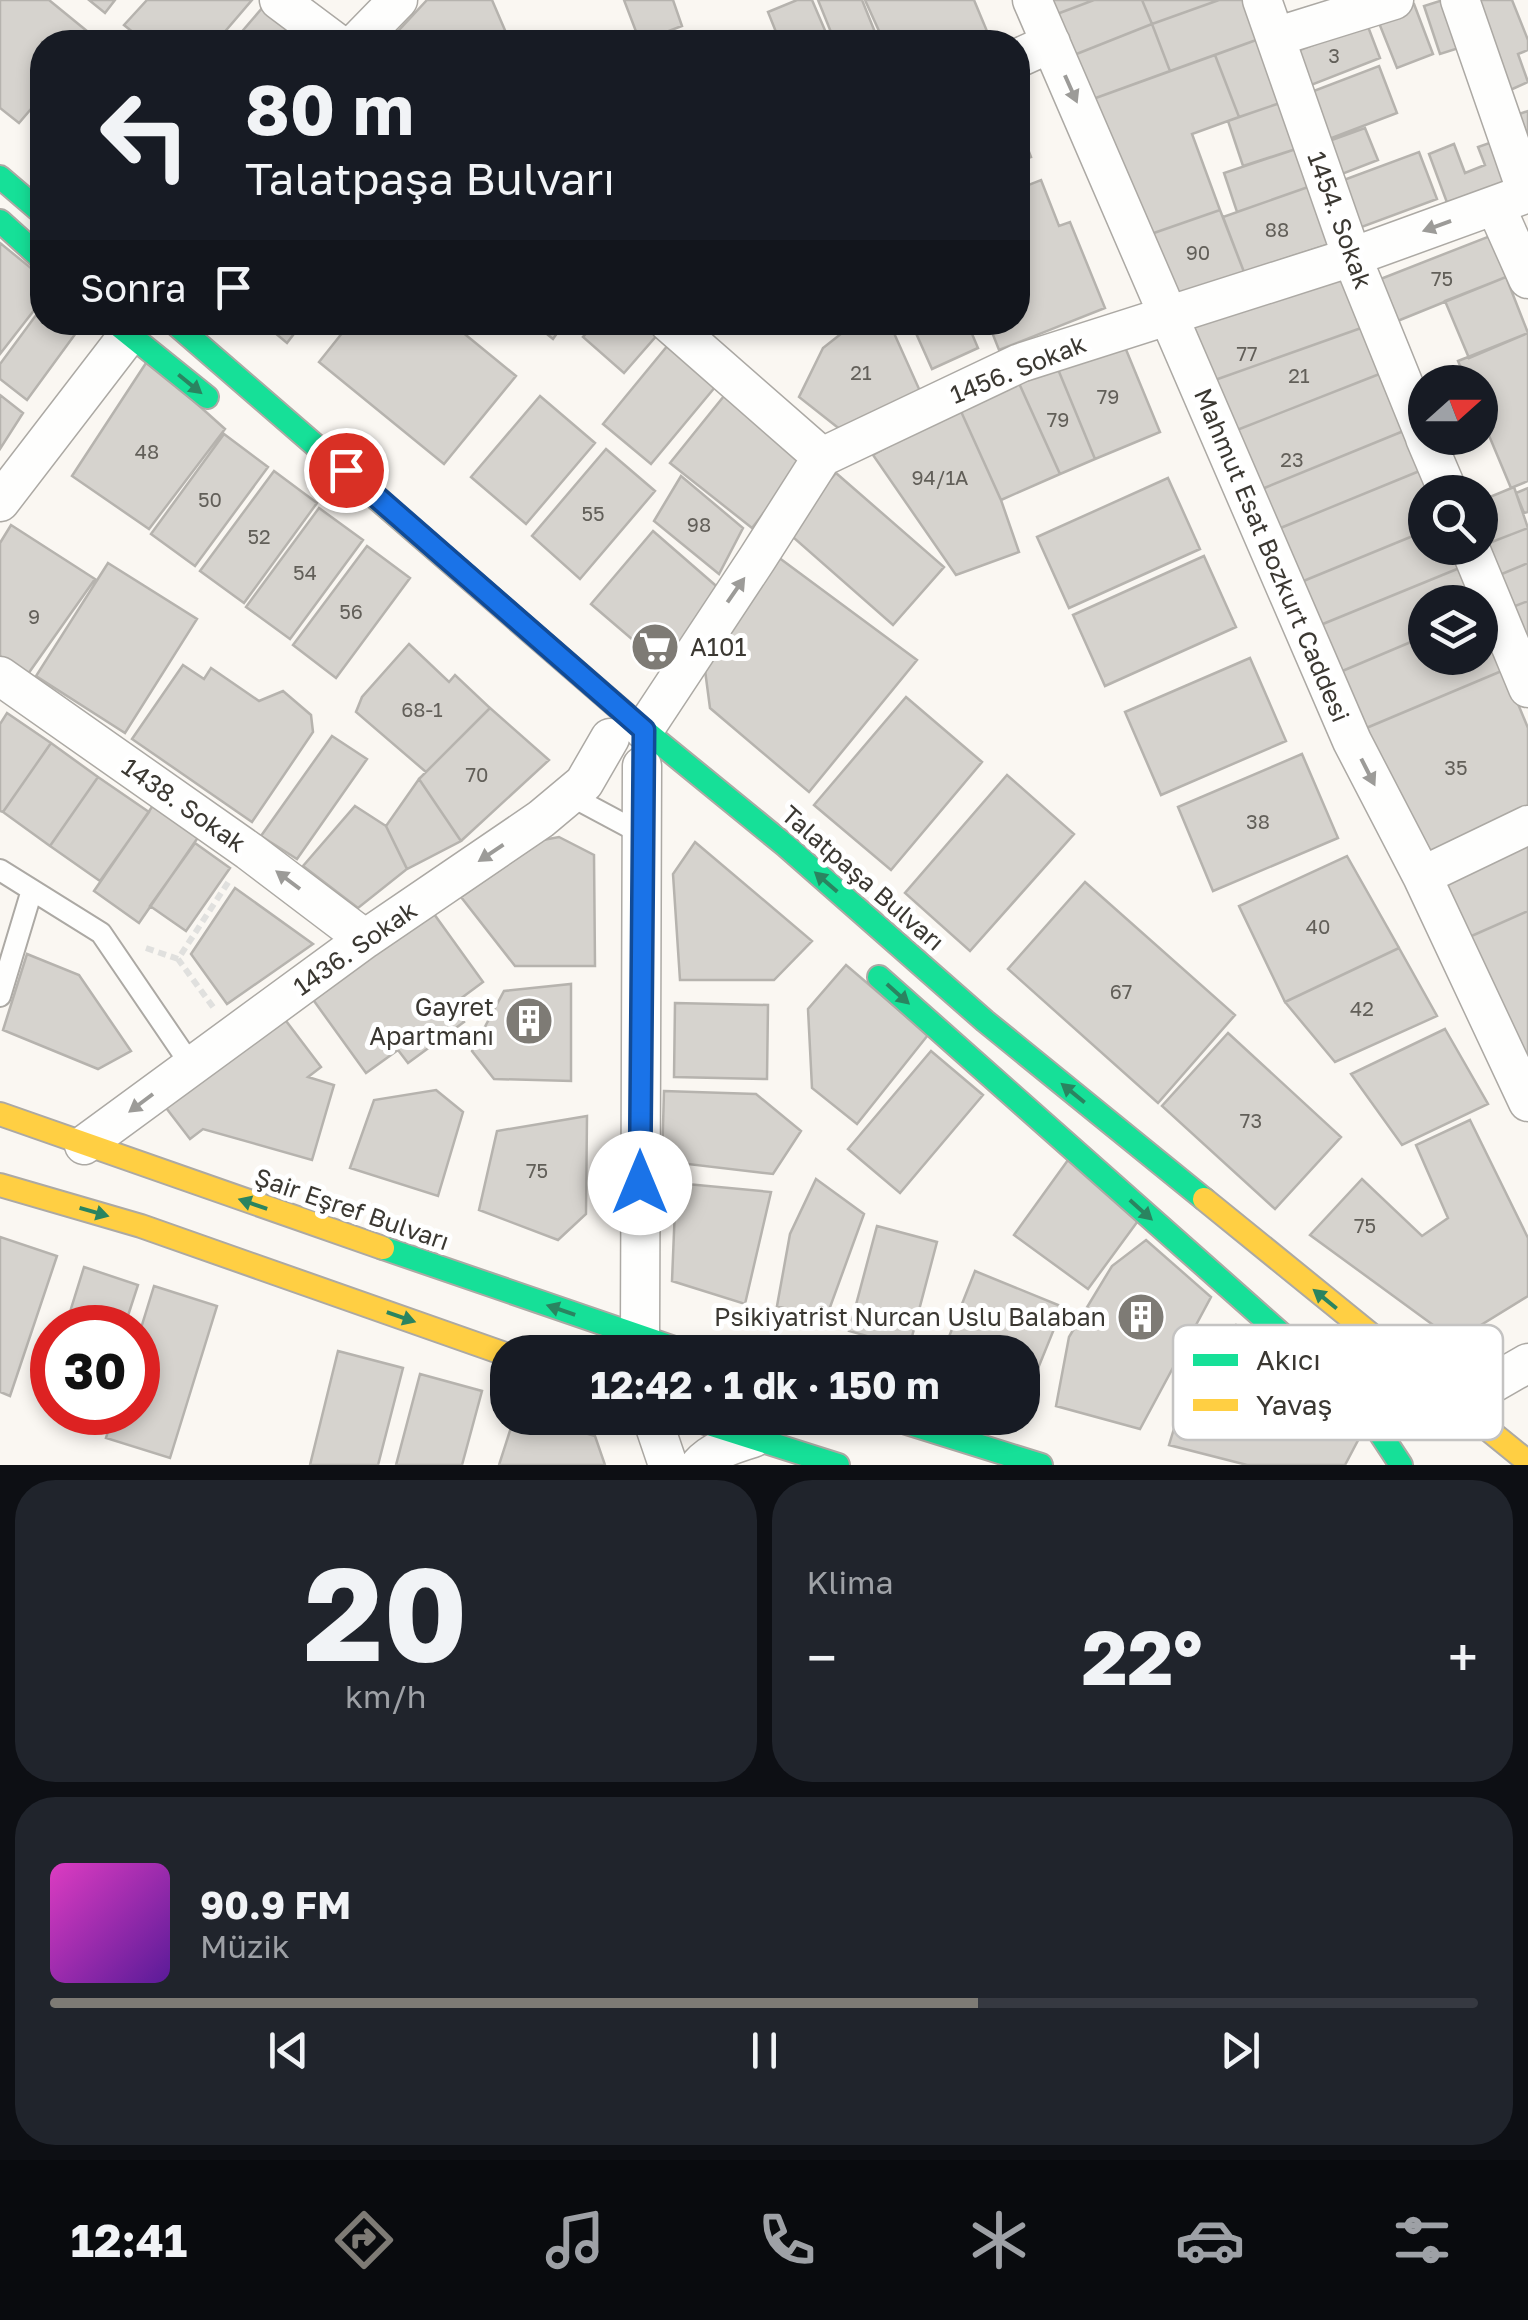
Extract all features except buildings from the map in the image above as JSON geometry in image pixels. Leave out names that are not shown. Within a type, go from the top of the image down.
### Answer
[{"type":"main road","points":[[0,177],[30,203]]},
{"type":"main road","points":[[0,221],[30,248]]},
{"type":"main road","points":[[131,335],[218,406]]},
{"type":"main road","name":"Talatpaşa Bulvarı","points":[[188,335],[404,519],[671,792]]},
{"type":"main road","name":"Talatpaşa Bulvarı","points":[[623,740],[786,846],[985,1021],[1358,1325]]},
{"type":"main road","points":[[862,961],[1271,1325]]},
{"type":"main road","name":"Şair Eşref Bulvarı","points":[[0,1114],[613,1335]]},
{"type":"main road","points":[[0,1185],[141,1226],[490,1349]]},
{"type":"main road","points":[[744,1435],[838,1465]]},
{"type":"main road","points":[[945,1435],[1041,1465]]},
{"type":"main road","points":[[1385,1440],[1401,1465]]},
{"type":"main road","name":"Talatpaşa Bulvarı","points":[[1500,1440],[1528,1462]]},
{"type":"street","points":[[279,0],[319,30]]},
{"type":"street","points":[[369,30],[398,0]]},
{"type":"street","name":"Mahmut Esat Bozkurt Caddesi","points":[[1032,0],[1034,50],[1169,314],[1352,741],[1422,876],[1528,1102]]},
{"type":"street","name":"1454. Sokak","points":[[1262,0],[1352,257],[1408,395]]},
{"type":"street","points":[[1274,37],[1394,0]]},
{"type":"street","points":[[1460,0],[1517,197],[1528,280]]},
{"type":"street","name":"1456. Sokak","points":[[822,457],[1020,363],[1352,257],[1517,197]]},
{"type":"street","points":[[0,502],[117,335]]},
{"type":"street","points":[[641,1335],[642,834],[623,740],[757,560],[822,457],[683,335]]},
{"type":"street","points":[[1477,565],[1528,688]]},
{"type":"street","name":"1438. Sokak","points":[[0,676],[249,851],[365,939]]},
{"type":"street","name":"1436. Sokak","points":[[84,1145],[365,939],[541,818],[584,783],[623,740]]},
{"type":"street","points":[[1422,876],[1528,824]]},
{"type":"street","points":[[1503,1377],[1528,1363]]},
{"type":"street","points":[[658,1435],[668,1465]]},
{"type":"street","points":[[700,1465],[731,1444],[753,1438]]},
{"type":"lane","points":[[569,795],[642,834]]},
{"type":"lane","points":[[0,870],[101,933],[191,1065]]},
{"type":"lane","points":[[0,996],[32,890]]},
{"type":"path","points":[[233,1034],[178,959],[249,851]]},
{"type":"traffic: fast","points":[[0,177],[30,203]]},
{"type":"traffic: fast","points":[[0,221],[30,248]]},
{"type":"traffic: fast","points":[[130,335],[207,397]]},
{"type":"traffic: fast","points":[[188,335],[985,1021],[1204,1199]]},
{"type":"traffic: fast","points":[[879,977],[1271,1325]]},
{"type":"traffic: fast","points":[[383,1248],[636,1335]]},
{"type":"traffic: fast","points":[[744,1435],[838,1465]]},
{"type":"traffic: fast","points":[[945,1435],[1041,1465]]},
{"type":"traffic: fast","points":[[1385,1440],[1401,1465]]},
{"type":"traffic: slow","points":[[0,1114],[383,1248]]},
{"type":"traffic: slow","points":[[0,1185],[141,1226],[490,1349]]},
{"type":"traffic: slow","points":[[1204,1199],[1359,1325]]},
{"type":"traffic: slow","points":[[1501,1440],[1528,1462]]},
{"type":"place","name":"A101","points":[[655,647]]},
{"type":"place","name":"Gayret Apartmanı","points":[[529,1021]]},
{"type":"place","name":"Psikiyatrist Nurcan Uslu Balaban","points":[[1141,1317]]},
{"type":"route","points":[[346,470],[644,730],[640,1183]]}]
